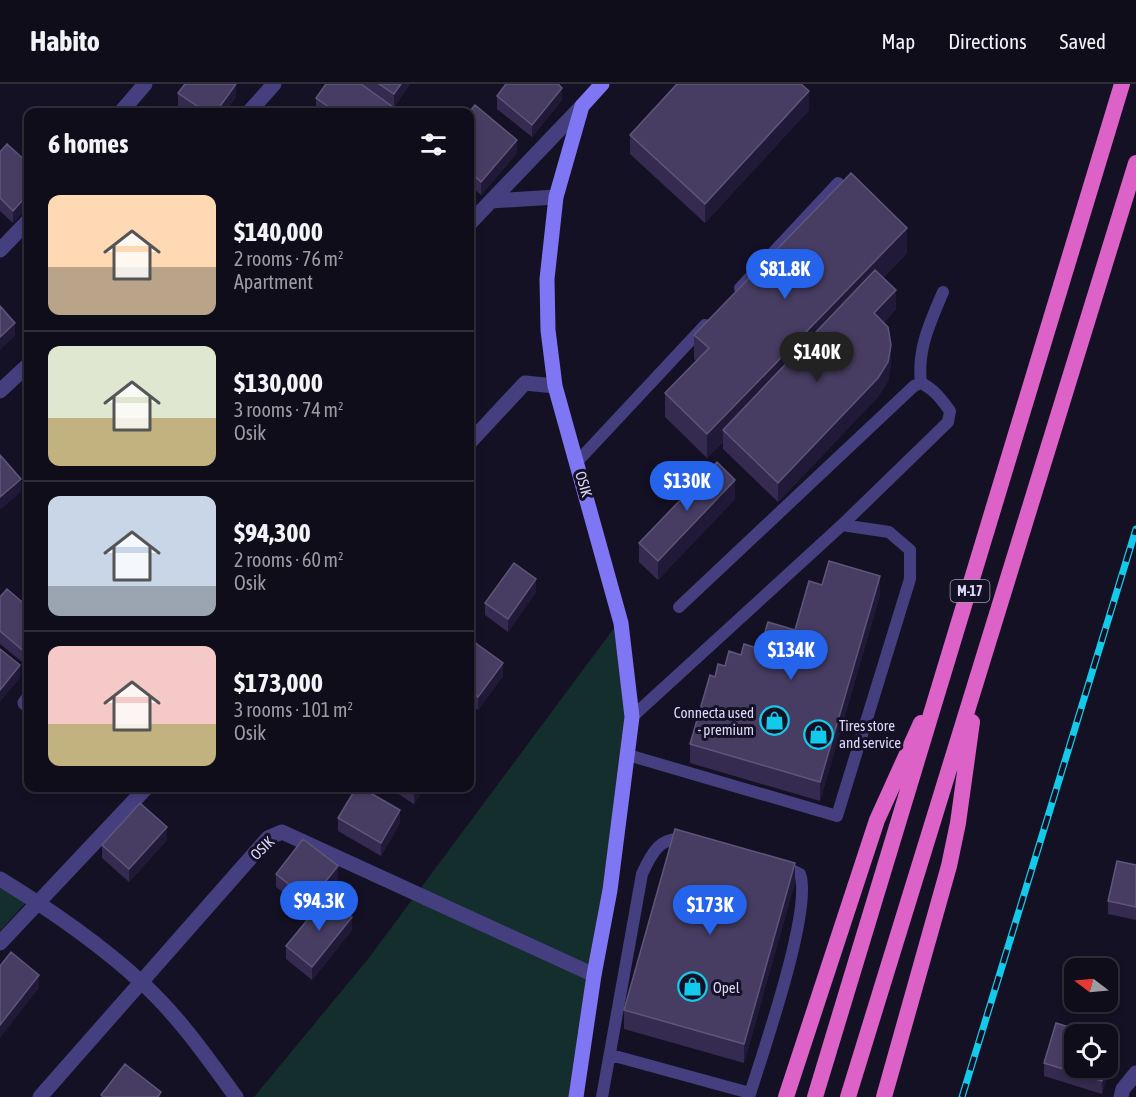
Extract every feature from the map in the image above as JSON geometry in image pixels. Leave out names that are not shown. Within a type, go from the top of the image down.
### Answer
[{"type":"highway","name":"M-17","points":[[815,1097],[946,671],[1122,84]]},
{"type":"highway","name":"M-17","points":[[848,1097],[1136,163]]},
{"type":"highway","points":[[786,1097],[877,820],[946,671]]},
{"type":"highway","points":[[884,1097],[949,866],[966,774],[977,679]]},
{"type":"main road","name":"OSIK","points":[[576,1097],[594,975],[610,890],[632,717],[621,623],[555,386],[548,330],[548,279],[556,197],[582,106],[602,84]]},
{"type":"street","points":[[124,108],[145,84]]},
{"type":"street","points":[[253,108],[274,84]]},
{"type":"street","name":"OSIK","points":[[474,220],[582,106]]},
{"type":"street","points":[[491,201],[556,197]]},
{"type":"street","points":[[0,250],[24,225]]},
{"type":"street","points":[[0,391],[24,369]]},
{"type":"street","points":[[474,438],[525,383],[555,386]]},
{"type":"street","points":[[0,943],[142,792]]},
{"type":"street","name":"OSIK","points":[[40,1097],[268,838],[282,832],[594,975]]},
{"type":"street","points":[[0,879],[38,902],[142,982],[194,1040],[236,1097]]},
{"type":"street","points":[[1121,1097],[1123,1089],[1136,1073]]},
{"type":"lane","points":[[735,293],[838,183]]},
{"type":"lane","points":[[632,717],[842,525],[948,422],[950,411],[940,398],[921,383],[919,362],[922,345],[943,292]]},
{"type":"lane","points":[[577,462],[711,319]]},
{"type":"lane","points":[[680,607],[914,386],[921,383]]},
{"type":"lane","points":[[628,755],[837,816],[910,579],[910,550],[889,532],[842,525]]},
{"type":"lane","points":[[602,1097],[642,874],[651,855],[662,842],[679,838],[701,844]]},
{"type":"lane","points":[[611,1055],[750,1095],[797,932],[804,885],[800,874],[790,867],[768,862]]},
{"type":"green space","points":[[617,624],[629,669],[623,845],[578,1097],[254,1097],[368,959]]},
{"type":"green space","points":[[0,876],[31,897],[0,931]]},
{"type":"building","points":[[185,84],[236,84],[219,108],[200,108],[178,93]]},
{"type":"building","points":[[326,84],[361,84],[394,108],[330,108],[316,98]]},
{"type":"building","points":[[379,84],[401,84],[394,94]]},
{"type":"building","points":[[506,84],[558,84],[562,88],[532,125],[497,96]]},
{"type":"building","points":[[677,84],[801,84],[809,91],[705,204],[630,135]]},
{"type":"building","points":[[475,105],[517,140],[481,182],[474,176],[472,108]]},
{"type":"building","points":[[7,144],[24,159],[24,199],[13,211],[0,198],[0,152]]},
{"type":"building","points":[[851,173],[907,228],[707,434],[665,393],[709,348],[694,335]]},
{"type":"building","points":[[875,270],[896,290],[874,313],[888,327],[891,345],[888,362],[878,378],[778,483],[723,430]]},
{"type":"building","points":[[0,306],[15,323],[0,337]]},
{"type":"building","points":[[0,455],[21,479],[0,497]]},
{"type":"building","points":[[717,462],[735,480],[658,561],[639,543]]},
{"type":"building","points":[[829,561],[880,576],[820,782],[690,744],[710,675],[715,677],[718,664],[725,666],[729,651],[741,655],[744,644],[760,649],[768,622],[795,630],[809,581],[822,585]]},
{"type":"building","points":[[514,563],[536,579],[508,619],[485,603]]},
{"type":"building","points":[[7,589],[24,604],[24,651],[0,631],[0,597]]},
{"type":"building","points":[[474,642],[503,663],[478,697],[474,694]]},
{"type":"building","points":[[0,649],[20,665],[0,690]]},
{"type":"building","points":[[354,792],[369,792],[400,810],[381,843],[338,818]]},
{"type":"building","points":[[140,803],[167,827],[129,869],[102,845]]},
{"type":"building","points":[[675,829],[795,863],[744,1044],[624,1010]]},
{"type":"building","points":[[303,839],[338,866],[310,901],[276,874]]},
{"type":"building","points":[[1117,861],[1136,865],[1136,907],[1108,901]]},
{"type":"building","points":[[327,896],[352,917],[312,967],[286,946]]},
{"type":"building","points":[[11,952],[39,975],[0,1025],[0,966]]},
{"type":"building","points":[[1056,1023],[1064,1025],[1064,1069],[1044,1063]]},
{"type":"building","points":[[125,1064],[161,1092],[158,1097],[103,1097],[101,1095]]},
{"type":"railway","points":[[962,1097],[1136,529]]},
{"type":"place","name":"Connecta used - premium","points":[[775,721]]},
{"type":"place","name":"Tires store and service","points":[[818,734]]},
{"type":"place","name":"Opel","points":[[692,987]]}]
